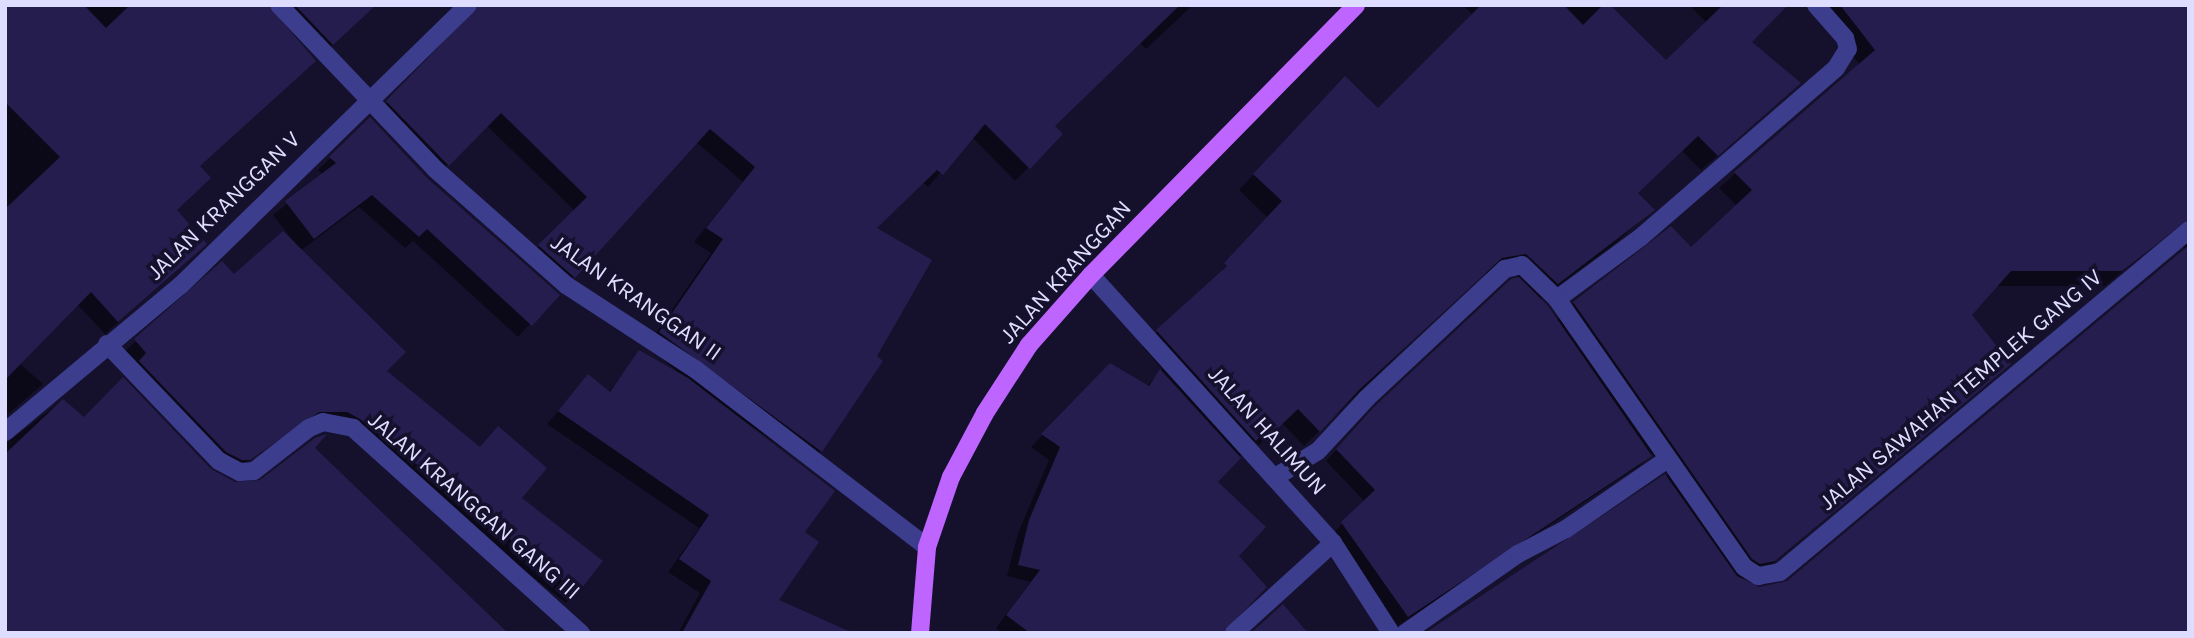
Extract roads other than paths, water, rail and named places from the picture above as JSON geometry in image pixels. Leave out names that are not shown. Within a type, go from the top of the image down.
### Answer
[{"type":"main road","name":"JALAN KRANGGAN","points":[[920,633],[927,547],[951,477],[985,413],[1029,345],[1091,275],[1356,5]]},
{"type":"street","name":"JALAN KRANGGAN II","points":[[279,5],[435,169],[566,285],[695,369],[927,547]]},
{"type":"street","name":"JALAN KRANGGAN V","points":[[5,432],[107,344],[181,285],[468,5]]},
{"type":"street","points":[[1557,299],[1641,237],[1836,68],[1848,48],[1845,38],[1816,5]]},
{"type":"street","name":"JALAN SAWAHAN TEMPLEK GANG IV","points":[[1666,460],[1745,567],[1758,576],[1780,572],[2189,230]]},
{"type":"street","points":[[1276,476],[1318,451],[1367,398],[1505,269],[1522,265],[1532,271],[1557,299],[1666,460],[1566,529],[1518,554],[1405,633]]},
{"type":"street","name":"JALAN HALIMUN","points":[[1091,275],[1276,476],[1333,543],[1391,633]]},
{"type":"street","name":"JALAN KRANGGAN GANG III","points":[[107,344],[219,461],[240,472],[254,471],[323,422],[353,428],[581,633]]},
{"type":"street","points":[[1234,633],[1333,543]]}]
